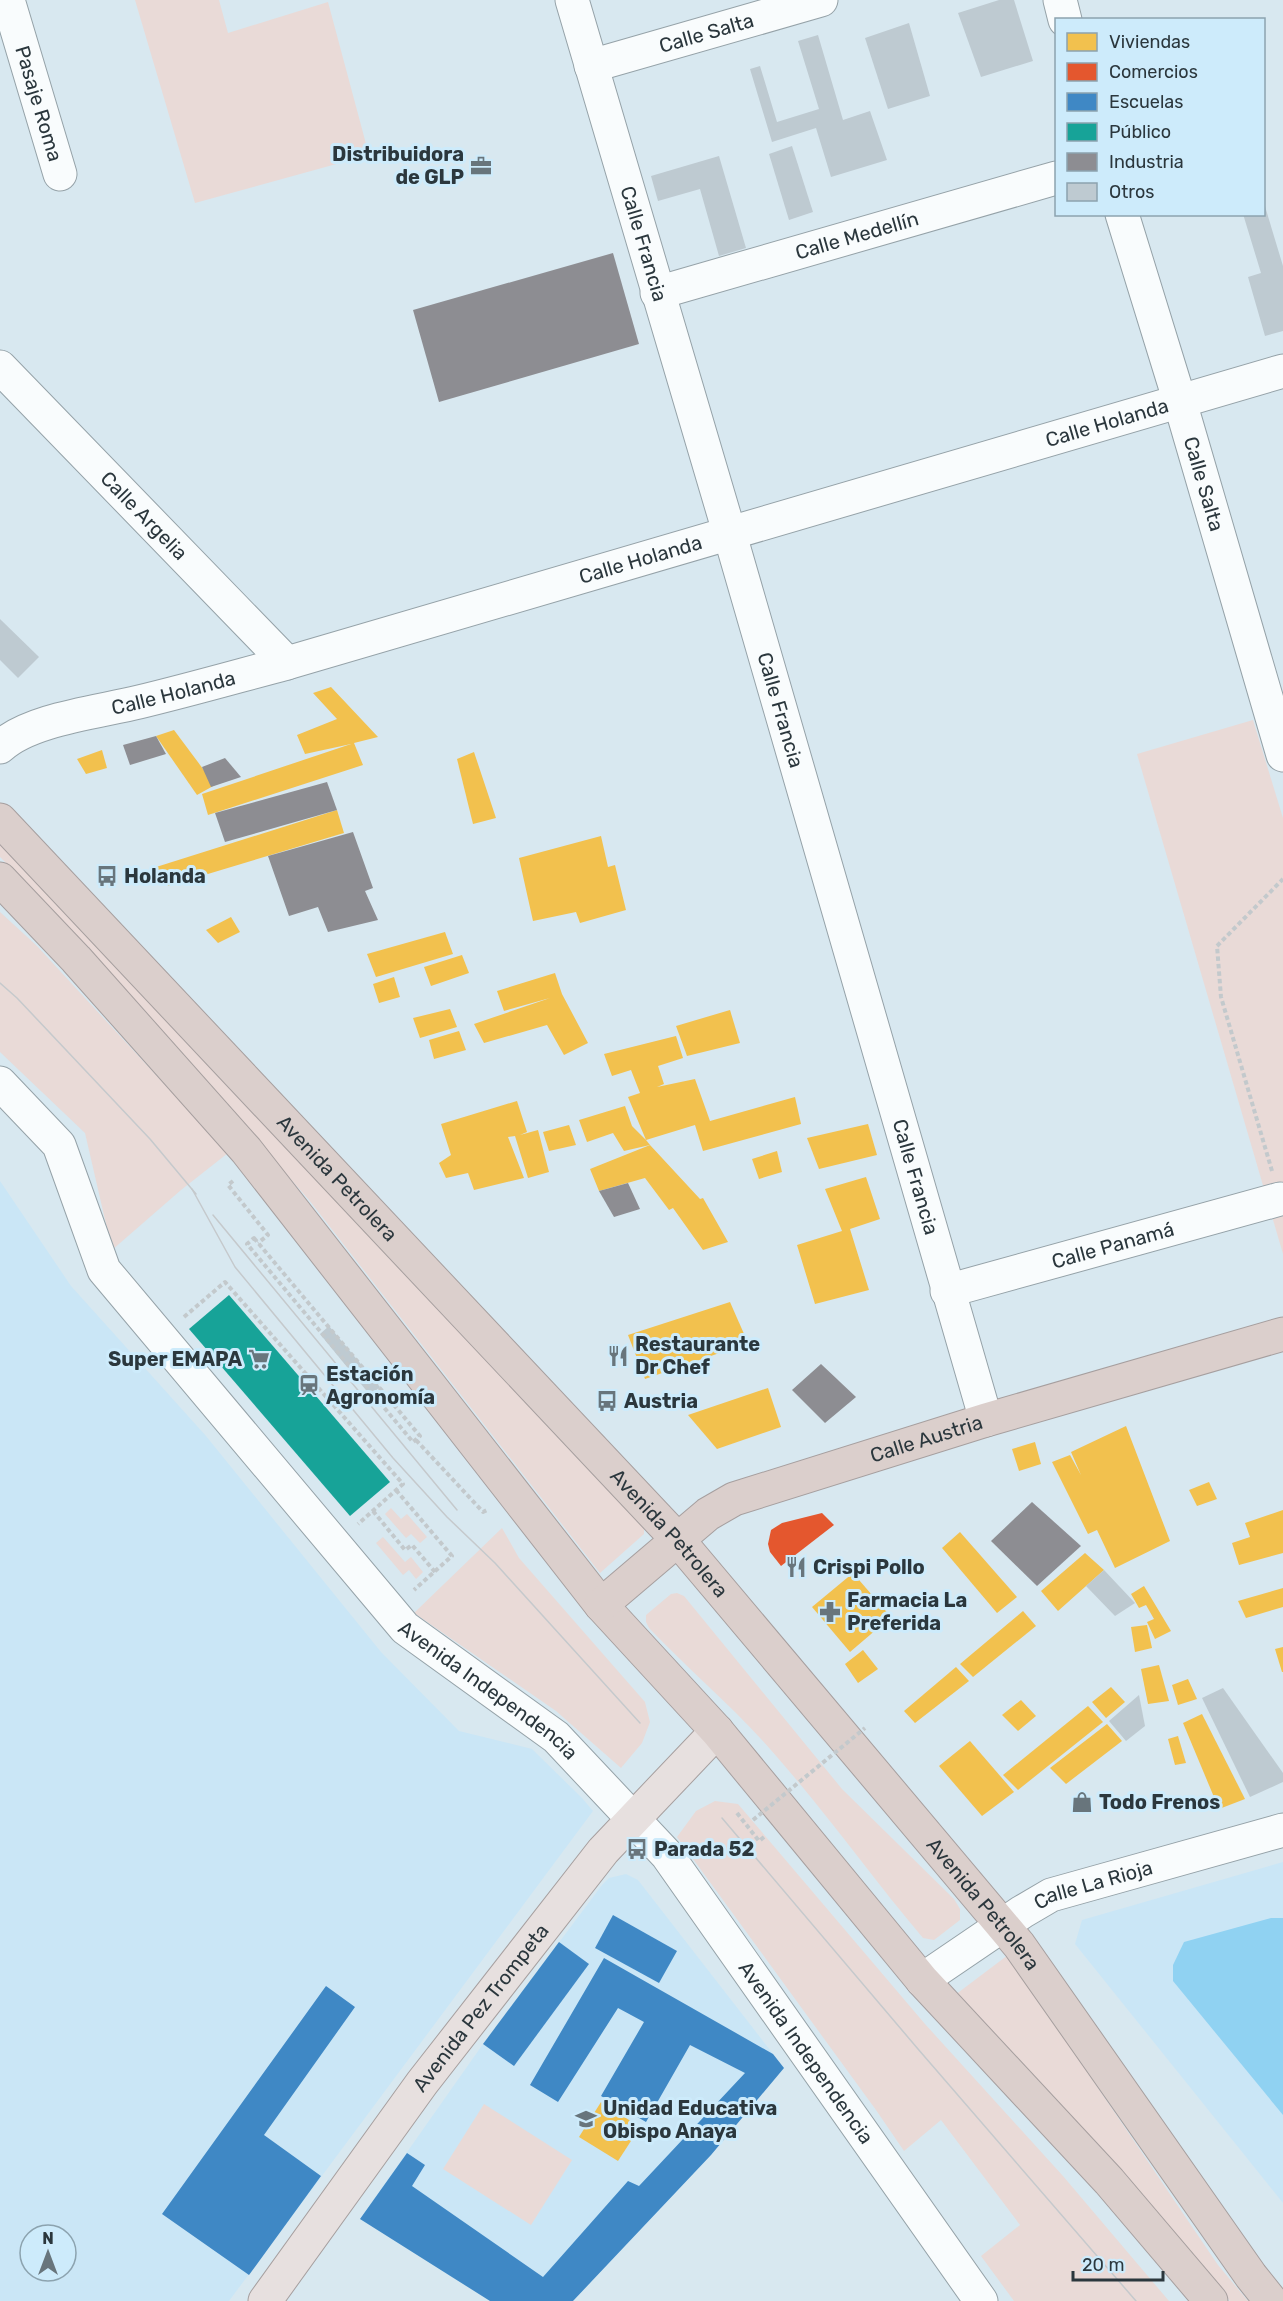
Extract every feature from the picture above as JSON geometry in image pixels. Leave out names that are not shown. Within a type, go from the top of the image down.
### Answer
[{"type":"highway","name":"Avenida Petrolera","points":[[0,820],[678,1540],[1003,1925],[1271,2301]]},
{"type":"highway","points":[[0,879],[76,959],[246,1150],[600,1605],[717,1731],[922,1980],[1109,2181],[1211,2301]]},
{"type":"highway","name":"Calle Austria","points":[[600,1605],[708,1514],[734,1499],[986,1420],[1283,1334]]},
{"type":"main road","name":"Avenida Pez Trompeta","points":[[265,2301],[422,2083],[603,1851],[717,1731]]},
{"type":"street","name":"Pasaje Roma","points":[[8,0],[60,174]]},
{"type":"street","name":"Calle Francia","points":[[572,0],[730,535],[986,1420]]},
{"type":"street","name":"Calle Salta","points":[[591,66],[821,0]]},
{"type":"street","points":[[1060,0],[1064,18]]},
{"type":"street","name":"Calle Medellín","points":[[657,293],[1055,178]]},
{"type":"street","name":"Calle Salta","points":[[1123,216],[1180,402],[1283,755]]},
{"type":"street","name":"Calle Argelia","points":[[0,367],[287,663]]},
{"type":"street","name":"Calle Holanda","points":[[0,747],[9,739],[30,728],[141,702],[287,663],[1283,371]]},
{"type":"street","name":"Avenida Independencia","points":[[0,1083],[59,1145],[104,1270],[405,1628],[556,1737],[667,1855],[981,2301]]},
{"type":"street","name":"Calle Panamá","points":[[947,1291],[1280,1199]]},
{"type":"street","name":"Calle La Rioja","points":[[922,1980],[1051,1895],[1283,1830]]},
{"type":"path","points":[[1280,1199],[1221,997],[1217,946],[1283,879]]},
{"type":"path","points":[[238,1177],[228,1185],[268,1235],[258,1243]]},
{"type":"path","points":[[254,1238],[420,1436],[416,1439],[412,1442],[247,1244],[254,1238]]},
{"type":"path","points":[[161,1338],[225,1282],[402,1484],[335,1545]]},
{"type":"path","points":[[416,1439],[483,1512],[492,1505]]},
{"type":"path","points":[[396,1490],[453,1556],[409,1594]]},
{"type":"path","points":[[373,1511],[405,1550],[412,1545],[435,1572]]},
{"type":"path","points":[[753,1820],[865,1728]]},
{"type":"shaded area","points":[[135,0],[219,0],[228,33],[328,2],[369,155],[195,203]]},
{"type":"shaded area","points":[[1253,720],[1283,818],[1283,1254],[1137,754]]},
{"type":"shaded area","points":[[0,843],[327,1185],[644,1528],[644,1534],[600,1573],[309,1200],[50,907],[0,857]]},
{"type":"shaded area","points":[[0,912],[37,946],[228,1153],[112,1250],[85,1133],[0,1052]]},
{"type":"shaded area","points":[[0,1181],[71,1286],[206,1436],[381,1652],[459,1731],[532,1749],[593,1811],[229,2301],[0,2301]]},
{"type":"shaded area","points":[[391,1508],[401,1519],[407,1514],[427,1537],[420,1543],[411,1534],[406,1538],[385,1514]]},
{"type":"shaded area","points":[[502,1528],[519,1558],[645,1702],[650,1722],[642,1743],[621,1768],[556,1711],[414,1613]]},
{"type":"shaded area","points":[[383,1537],[405,1562],[411,1557],[423,1572],[416,1579],[409,1570],[403,1575],[376,1543]]},
{"type":"shaded area","points":[[677,1593],[684,1596],[842,1789],[954,1899],[960,1909],[960,1920],[934,1940],[923,1938],[814,1801],[762,1740],[649,1628],[646,1615],[671,1594]]},
{"type":"shaded area","points":[[715,1801],[738,1804],[925,2024],[1063,2176],[1169,2301],[1014,2301],[981,2256],[1020,2225],[941,2120],[904,2151],[677,1837],[696,1811]]},
{"type":"shaded area","points":[[1283,1862],[1283,2203],[1075,1944],[1082,1920]]},
{"type":"shaded area","name":"Unidad Educativa Obispo Anaya","points":[[626,1874],[638,1880],[784,2068],[711,2155],[573,2301],[490,2301],[360,2219],[483,2044],[602,1885],[609,1878]]},
{"type":"shaded area","points":[[1008,1955],[1218,2265],[1248,2301],[1230,2301],[955,1995]]},
{"type":"shaded area","points":[[484,2104],[572,2160],[531,2225],[443,2169]]},
{"type":"water","points":[[1271,1918],[1283,1918],[1283,2115],[1173,1981],[1173,1965],[1184,1942]]},
{"type":"building: Viviendas","points":[[331,687],[378,737],[354,743],[363,765],[208,815],[202,794],[351,744],[305,754],[297,735],[337,719],[313,693]]},
{"type":"building: Viviendas","points":[[174,730],[215,785],[197,795],[156,736]]},
{"type":"building: Viviendas","points":[[102,750],[107,768],[86,774],[77,759]]},
{"type":"building: Viviendas","points":[[474,752],[496,818],[473,824],[457,759]]},
{"type":"building: Viviendas","points":[[337,810],[344,833],[168,886],[153,868]]},
{"type":"building: Viviendas","points":[[601,836],[608,867],[615,865],[626,910],[580,923],[576,912],[533,921],[519,858]]},
{"type":"building: Viviendas","points":[[231,917],[240,932],[218,943],[206,930]]},
{"type":"building: Viviendas","points":[[445,932],[453,954],[376,977],[367,954]]},
{"type":"building: Viviendas","points":[[462,955],[469,973],[431,986],[424,967]]},
{"type":"building: Viviendas","points":[[555,973],[562,994],[588,1043],[564,1055],[547,1025],[484,1043],[474,1024],[550,998],[504,1011],[497,991]]},
{"type":"building: Viviendas","points":[[394,977],[400,997],[379,1003],[373,984]]},
{"type":"building: Viviendas","points":[[450,1009],[457,1027],[420,1038],[413,1018]]},
{"type":"building: Viviendas","points":[[730,1010],[740,1043],[687,1056],[676,1026]]},
{"type":"building: Viviendas","points":[[459,1031],[466,1050],[434,1059],[429,1040]]},
{"type":"building: Viviendas","points":[[676,1036],[683,1058],[658,1066],[664,1084],[657,1087],[695,1079],[710,1121],[795,1097],[801,1124],[703,1151],[695,1125],[646,1140],[628,1097],[640,1093],[631,1070],[612,1076],[604,1054]]},
{"type":"building: Viviendas","points":[[517,1101],[527,1132],[520,1135],[538,1130],[549,1172],[528,1178],[515,1136],[508,1137],[524,1178],[474,1190],[468,1173],[446,1178],[439,1163],[451,1155],[441,1124]]},
{"type":"building: Viviendas","points":[[625,1106],[632,1126],[650,1145],[624,1151],[613,1133],[587,1142],[579,1120]]},
{"type":"building: Viviendas","points":[[868,1124],[877,1155],[819,1169],[807,1138]]},
{"type":"building: Viviendas","points":[[569,1125],[576,1145],[549,1151],[543,1132]]},
{"type":"building: Viviendas","points":[[650,1145],[700,1199],[703,1198],[728,1242],[703,1250],[673,1208],[669,1210],[645,1178],[599,1191],[590,1169]]},
{"type":"building: Viviendas","points":[[777,1151],[782,1172],[759,1179],[752,1159]]},
{"type":"building: Viviendas","points":[[866,1177],[880,1219],[850,1229],[869,1290],[815,1304],[797,1245],[842,1231],[825,1189]]},
{"type":"building: Viviendas","points":[[730,1302],[748,1343],[645,1379],[628,1335]]},
{"type":"building: Viviendas","points":[[768,1388],[781,1427],[717,1449],[688,1415]]},
{"type":"building: Viviendas","points":[[1126,1426],[1170,1541],[1115,1568],[1097,1530],[1088,1534],[1052,1462],[1070,1455],[1081,1475],[1071,1452]]},
{"type":"building: Viviendas","points":[[1035,1442],[1041,1464],[1019,1471],[1012,1449]]},
{"type":"building: Viviendas","points":[[1209,1482],[1217,1499],[1197,1506],[1189,1490]]},
{"type":"building: Viviendas","points":[[1283,1510],[1283,1553],[1239,1565],[1232,1543],[1250,1537],[1245,1523]]},
{"type":"building: Viviendas","points":[[960,1532],[1017,1597],[997,1613],[942,1548]]},
{"type":"building: Viviendas","points":[[1085,1553],[1104,1570],[1058,1611],[1041,1591]]},
{"type":"building: Viviendas","points":[[853,1573],[891,1617],[850,1652],[812,1607]]},
{"type":"building: Viviendas","points":[[1144,1586],[1171,1631],[1155,1639],[1147,1622],[1154,1619],[1146,1605],[1139,1608],[1131,1594]]},
{"type":"building: Viviendas","points":[[1283,1588],[1283,1607],[1246,1618],[1238,1601]]},
{"type":"building: Viviendas","points":[[1023,1611],[1036,1626],[973,1677],[960,1664]]},
{"type":"building: Viviendas","points":[[1147,1625],[1152,1648],[1135,1652],[1131,1627]]},
{"type":"building: Viviendas","points":[[1283,1647],[1283,1672],[1282,1672],[1275,1649]]},
{"type":"building: Viviendas","points":[[863,1650],[878,1669],[858,1683],[845,1664]]},
{"type":"building: Viviendas","points":[[1159,1665],[1169,1701],[1148,1704],[1141,1669]]},
{"type":"building: Viviendas","points":[[956,1667],[969,1681],[915,1723],[904,1711]]},
{"type":"building: Viviendas","points":[[1188,1679],[1197,1699],[1178,1705],[1172,1685]]},
{"type":"building: Viviendas","points":[[1111,1687],[1125,1702],[1106,1718],[1092,1702]]},
{"type":"building: Viviendas","points":[[1021,1700],[1036,1716],[1018,1731],[1002,1715]]},
{"type":"building: Viviendas","points":[[1088,1706],[1103,1722],[1018,1790],[1003,1775]]},
{"type":"building: Viviendas","points":[[1202,1714],[1245,1799],[1219,1809],[1183,1723]]},
{"type":"building: Viviendas","points":[[1107,1724],[1122,1741],[1066,1784],[1050,1768]]},
{"type":"building: Viviendas","points":[[1178,1736],[1186,1763],[1175,1765],[1168,1739]]},
{"type":"building: Viviendas","points":[[970,1741],[1014,1792],[982,1816],[939,1766]]},
{"type":"building: Viviendas","points":[[601,2102],[640,2127],[618,2161],[579,2137]]},
{"type":"building: Comercios","points":[[822,1513],[834,1525],[781,1566],[770,1552],[768,1544],[771,1530],[782,1523]]},
{"type":"building: Escuelas","points":[[613,1915],[677,1951],[659,1983],[595,1948]]},
{"type":"building: Escuelas","points":[[559,1942],[589,1964],[514,2066],[483,2044]]},
{"type":"building: Escuelas","points":[[604,1958],[773,2054],[784,2068],[711,2155],[573,2301],[490,2301],[360,2219],[407,2153],[425,2165],[412,2186],[543,2277],[628,2181],[639,2186],[745,2073],[690,2045],[646,2122],[601,2096],[644,2022],[618,2008],[558,2102],[530,2085]]},
{"type":"building: Escuelas","points":[[326,1986],[355,2007],[264,2135],[321,2176],[249,2275],[162,2214]]},
{"type":"building: Público","name":"Estación Agronomía","points":[[229,1295],[390,1482],[350,1516],[189,1329]]},
{"type":"building: Industria","points":[[613,253],[639,344],[439,402],[413,310]]},
{"type":"building: Industria","points":[[156,736],[166,754],[130,765],[123,745]]},
{"type":"building: Industria","points":[[225,758],[241,777],[211,787],[202,767]]},
{"type":"building: Industria","points":[[327,782],[337,810],[225,842],[215,813]]},
{"type":"building: Industria","points":[[353,832],[373,888],[365,891],[378,920],[328,932],[318,907],[289,916],[268,856]]},
{"type":"building: Industria","points":[[628,1183],[640,1209],[614,1217],[599,1191]]},
{"type":"building: Industria","points":[[821,1364],[856,1397],[825,1423],[792,1390]]},
{"type":"building: Industria","points":[[1032,1502],[1081,1546],[1037,1586],[991,1541]]},
{"type":"building: Otros","points":[[999,0],[1014,0],[1033,61],[981,77],[958,13]]},
{"type":"building: Otros","points":[[909,23],[930,96],[888,109],[865,38]]},
{"type":"building: Otros","points":[[818,35],[843,120],[870,111],[887,160],[831,177],[816,128],[772,142],[750,69],[760,66],[777,122],[819,109],[798,41]]},
{"type":"building: Otros","points":[[792,146],[813,212],[789,220],[769,154]]},
{"type":"building: Otros","points":[[719,156],[746,248],[719,256],[700,189],[658,201],[651,176]]},
{"type":"building: Otros","points":[[1265,206],[1283,266],[1283,331],[1265,336],[1248,277],[1261,273],[1244,216],[1265,216]]},
{"type":"building: Otros","points":[[0,619],[39,657],[18,678],[0,660]]},
{"type":"building: Otros","points":[[329,1326],[380,1387],[370,1395],[320,1334]]},
{"type":"building: Otros","points":[[1104,1570],[1135,1603],[1115,1616],[1086,1586]]},
{"type":"building: Otros","points":[[1223,1688],[1283,1773],[1283,1782],[1250,1797],[1202,1698]]},
{"type":"building: Otros","points":[[1139,1695],[1145,1726],[1126,1741],[1109,1721]]},
{"type":"tram line","points":[[0,983],[17,998],[150,1139],[196,1194]]},
{"type":"tram line","points":[[192,1189],[235,1267],[393,1458],[447,1517],[495,1563],[640,1723]]},
{"type":"tram line","points":[[213,1215],[457,1510]]},
{"type":"tram line","points":[[722,1818],[1136,2301]]},
{"type":"place","name":"Distribuidora de GLP","points":[[481,166]]},
{"type":"place","name":"Holanda","points":[[107,876]]},
{"type":"place","name":"Restaurante Dr Chef","points":[[618,1356]]},
{"type":"place","name":"Super EMAPA","points":[[259,1359]]},
{"type":"place","name":"Estación Agronomía","points":[[309,1385]]},
{"type":"place","name":"Austria","points":[[607,1401]]},
{"type":"place","name":"Crispi Pollo","points":[[796,1567]]},
{"type":"place","name":"Farmacia La Preferida","points":[[830,1612]]},
{"type":"place","name":"Todo Frenos","points":[[1082,1802]]},
{"type":"place","name":"Parada 52","points":[[637,1849]]},
{"type":"place","name":"Unidad Educativa Obispo Anaya","points":[[586,2119]]}]
